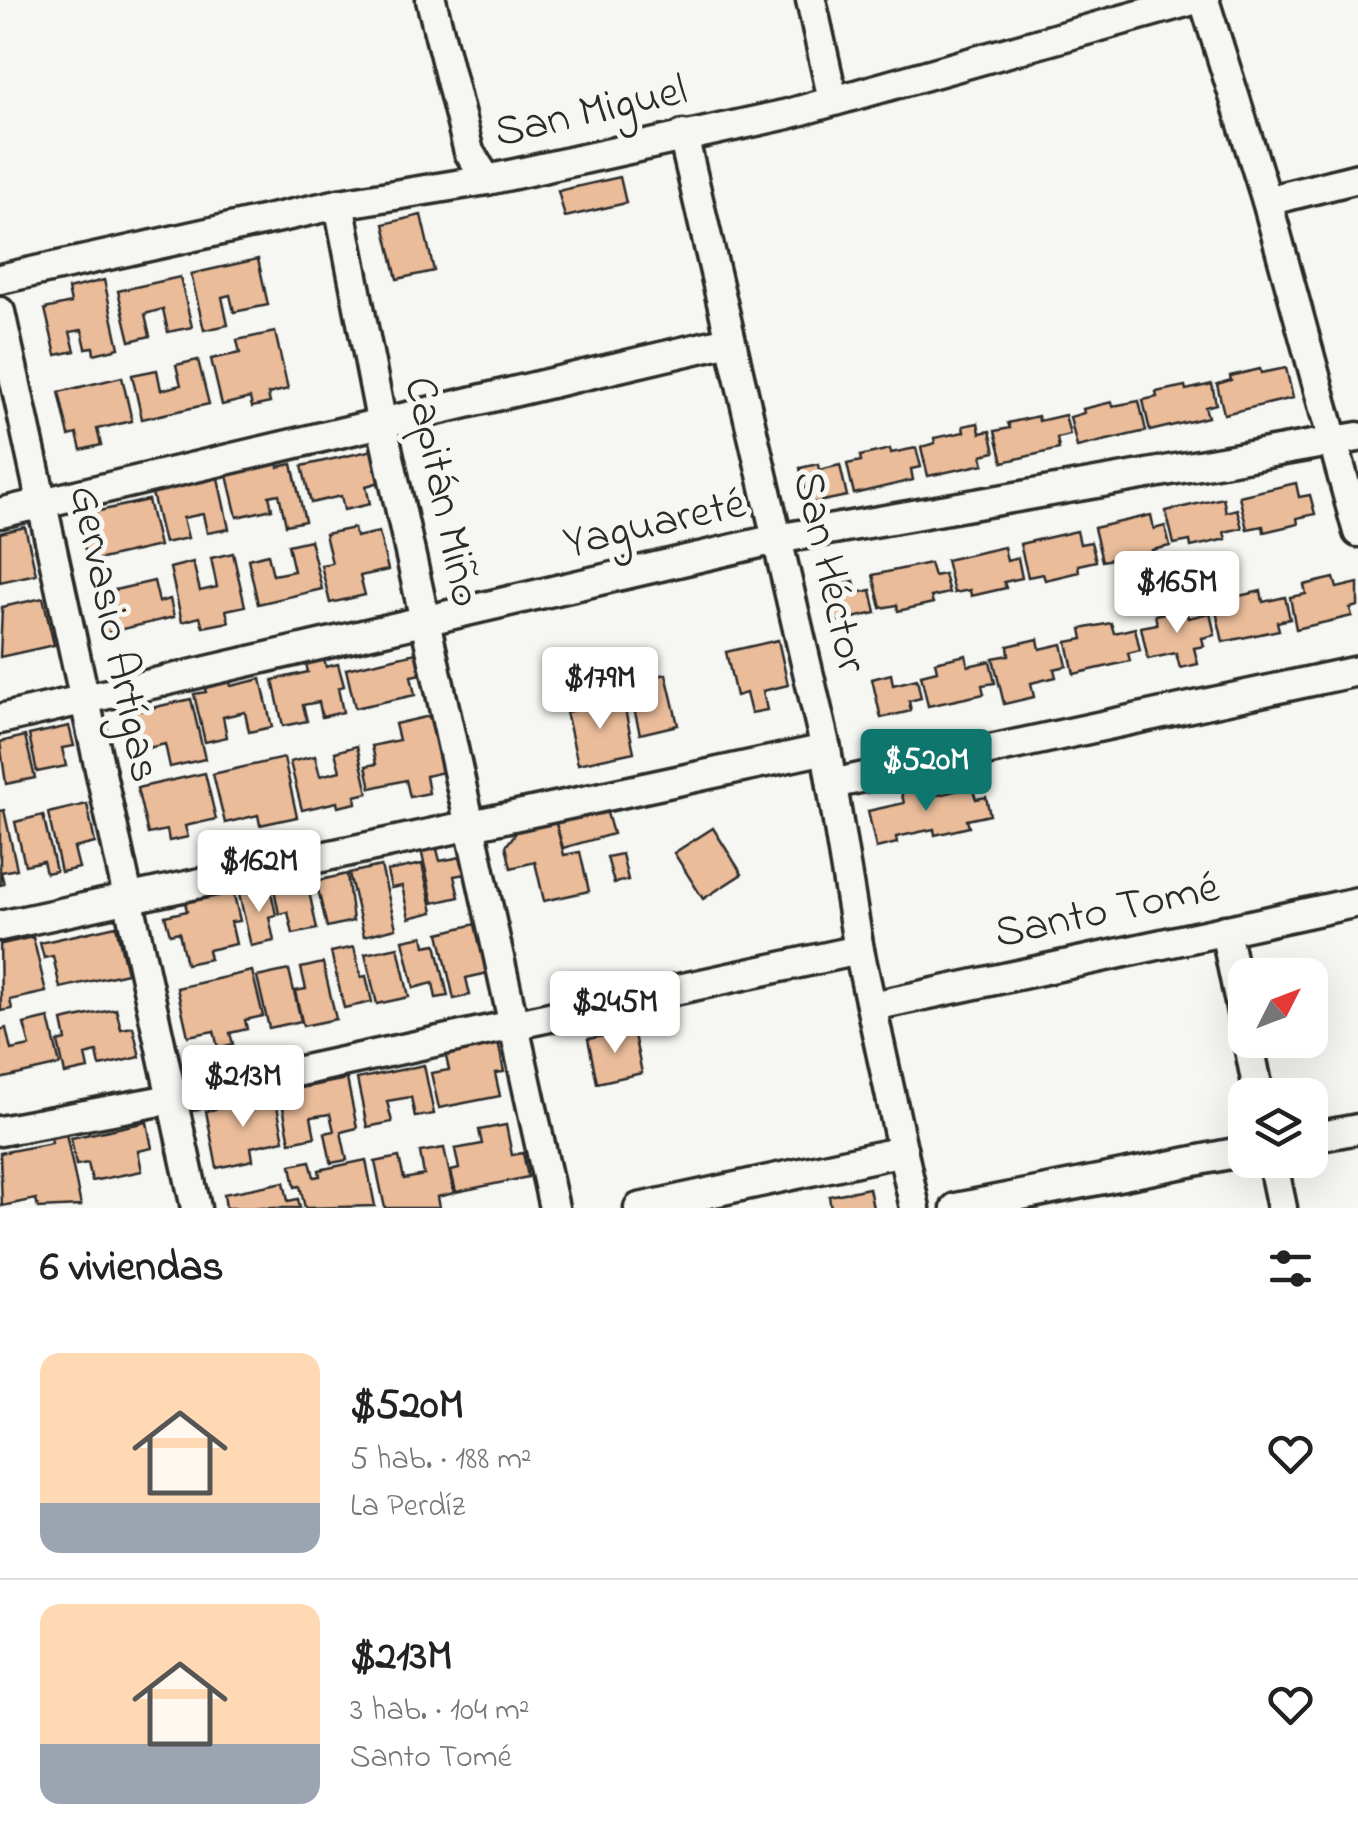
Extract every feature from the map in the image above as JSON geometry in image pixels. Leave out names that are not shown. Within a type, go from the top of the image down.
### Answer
[{"type":"street","points":[[431,0],[469,152],[487,180]]},
{"type":"street","points":[[810,0],[834,100]]},
{"type":"street","name":"San Miguel","points":[[0,279],[338,204],[487,180],[788,114],[1193,0]]},
{"type":"street","points":[[1204,0],[1346,440],[1358,532]]},
{"type":"street","name":"San Héctor","points":[[683,135],[826,749],[859,950],[915,1208]]},
{"type":"street","points":[[1267,200],[1358,178]]},
{"type":"street","name":"Capitán Miño","points":[[338,204],[382,424],[554,1208]]},
{"type":"street","name":"Gervasio Artígas","points":[[0,312],[196,1208]]},
{"type":"street","points":[[0,513],[729,341]]},
{"type":"street","name":"Yaguareté","points":[[0,720],[777,540],[1346,440]]},
{"type":"street","points":[[832,784],[1358,671]]},
{"type":"street","points":[[0,926],[826,749]]},
{"type":"street","name":"Santo Tomé","points":[[873,1006],[1358,902]]},
{"type":"street","points":[[1225,930],[1231,958]]},
{"type":"street","points":[[0,1131],[172,1099],[859,950]]},
{"type":"street","points":[[1328,1135],[1358,1129]]},
{"type":"street","points":[[639,1208],[903,1151]]},
{"type":"street","points":[[956,1208],[1228,1153]]},
{"type":"street","points":[[1276,1178],[1282,1208]]},
{"type":"building","points":[[620,177],[626,203],[565,217],[558,191]]},
{"type":"building","points":[[421,215],[434,271],[397,279],[384,224]]},
{"type":"building","points":[[258,259],[268,305],[234,312],[230,295],[222,297],[228,325],[204,330],[191,274]]},
{"type":"building","points":[[180,277],[192,327],[168,332],[163,309],[145,314],[150,336],[130,341],[118,291]]},
{"type":"building","points":[[104,280],[119,348],[94,354],[93,347],[86,348],[82,330],[70,332],[75,351],[56,355],[45,309],[71,303],[68,289]]},
{"type":"building","points":[[275,332],[288,389],[268,394],[270,403],[252,407],[250,398],[222,405],[211,359],[240,353],[237,340]]},
{"type":"building","points":[[198,360],[209,404],[142,419],[132,375],[157,370],[161,390],[181,385],[176,365]]},
{"type":"building","points":[[1286,368],[1293,398],[1224,414],[1217,384],[1231,380],[1230,376],[1260,369],[1261,373]]},
{"type":"building","points":[[122,377],[132,421],[97,429],[101,445],[81,450],[77,434],[69,436],[59,392]]},
{"type":"building","points":[[1212,384],[1216,404],[1205,407],[1208,417],[1150,431],[1143,400],[1157,397],[1156,392]]},
{"type":"building","points":[[1139,401],[1146,431],[1077,447],[1070,417],[1084,413],[1083,409],[1112,402],[1113,406]]},
{"type":"building","points":[[1065,415],[1070,435],[1057,438],[1059,449],[1003,462],[995,431],[1010,428],[1008,423],[1038,416],[1039,421]]},
{"type":"building","points":[[978,423],[980,433],[990,431],[995,452],[982,455],[984,464],[928,476],[921,447],[935,443],[934,438],[964,432],[963,426]]},
{"type":"building","points":[[916,448],[921,467],[911,469],[913,480],[854,494],[847,464],[861,461],[860,456],[890,449],[891,453]]},
{"type":"building","points":[[373,450],[380,482],[366,486],[370,504],[344,510],[341,496],[311,503],[302,466]]},
{"type":"building","points":[[276,455],[278,467],[292,464],[305,521],[286,525],[279,494],[269,496],[272,509],[237,517],[225,467]]},
{"type":"building","points":[[818,464],[819,470],[840,465],[847,496],[808,504],[800,468]]},
{"type":"building","points":[[218,478],[229,529],[207,533],[203,514],[183,518],[188,538],[164,543],[152,493]]},
{"type":"building","points":[[1296,483],[1299,497],[1310,495],[1315,514],[1297,518],[1298,524],[1264,532],[1263,526],[1247,529],[1239,496]]},
{"type":"building","points":[[1223,498],[1226,512],[1237,509],[1242,528],[1224,532],[1226,539],[1191,547],[1190,541],[1174,544],[1166,511]]},
{"type":"building","points":[[148,500],[159,546],[88,562],[77,516]]},
{"type":"building","points":[[1151,515],[1154,529],[1165,526],[1170,546],[1152,550],[1153,556],[1119,564],[1117,558],[1102,561],[1094,528]]},
{"type":"building","points":[[25,527],[36,574],[0,582],[0,533]]},
{"type":"building","points":[[354,528],[356,537],[379,532],[388,570],[360,576],[365,595],[330,603],[321,565],[332,563],[325,534]]},
{"type":"building","points":[[1077,531],[1080,544],[1091,542],[1096,561],[1078,565],[1079,572],[1045,580],[1043,574],[1028,577],[1020,544]]},
{"type":"building","points":[[310,540],[322,589],[258,604],[248,559],[268,554],[273,575],[294,571],[288,545]]},
{"type":"building","points":[[1004,547],[1007,561],[1018,558],[1022,578],[1004,582],[1006,588],[971,596],[970,590],[954,593],[946,560]]},
{"type":"building","points":[[233,553],[245,606],[226,610],[229,622],[203,627],[200,617],[182,622],[170,568],[193,562],[200,591],[217,587],[211,558]]},
{"type":"building","points":[[930,563],[934,576],[944,574],[949,593],[931,597],[933,603],[898,611],[897,605],[881,608],[873,575]]},
{"type":"building","points":[[1334,578],[1337,588],[1358,583],[1358,606],[1350,608],[1352,616],[1296,629],[1290,597],[1306,594],[1304,585]]},
{"type":"building","points":[[154,581],[159,602],[170,599],[174,617],[106,633],[101,612],[111,610],[106,592]]},
{"type":"building","points":[[854,581],[857,593],[871,590],[876,613],[834,622],[826,587]]},
{"type":"building","points":[[1261,591],[1263,602],[1285,597],[1290,619],[1277,622],[1279,630],[1223,642],[1216,611],[1232,607],[1230,598]]},
{"type":"building","points":[[43,598],[54,645],[0,657],[2,607]]},
{"type":"building","points":[[1185,608],[1188,618],[1210,613],[1215,635],[1202,638],[1204,646],[1194,648],[1198,664],[1180,668],[1176,653],[1148,659],[1141,627],[1157,624],[1155,615]]},
{"type":"building","points":[[1111,623],[1114,633],[1135,628],[1140,650],[1128,653],[1130,661],[1074,674],[1067,642],[1083,639],[1081,629]]},
{"type":"building","points":[[1038,639],[1040,649],[1062,644],[1067,666],[1054,669],[1056,677],[1031,683],[1034,697],[1004,704],[993,658],[1009,655],[1008,646]]},
{"type":"building","points":[[778,640],[788,685],[763,691],[767,710],[751,713],[746,693],[736,696],[726,652]]},
{"type":"building","points":[[416,653],[421,674],[411,676],[415,695],[355,708],[346,669]]},
{"type":"building","points":[[323,655],[326,667],[338,664],[344,686],[338,688],[343,712],[322,717],[319,702],[303,705],[307,721],[283,726],[273,680],[308,672],[305,660]]},
{"type":"building","points":[[966,655],[968,666],[990,661],[995,683],[982,685],[984,694],[928,706],[921,675],[937,671],[935,662]]},
{"type":"building","points":[[666,674],[678,725],[640,734],[628,683]]},
{"type":"building","points":[[891,674],[893,685],[917,679],[921,698],[909,701],[911,711],[881,718],[872,679]]},
{"type":"building","points":[[228,676],[231,686],[261,679],[272,727],[249,732],[245,712],[223,717],[227,737],[205,742],[194,694],[206,692],[203,682]]},
{"type":"building","points":[[191,699],[205,759],[170,767],[165,744],[144,749],[139,732],[125,736],[120,715]]},
{"type":"building","points":[[623,700],[634,752],[578,764],[566,712]]},
{"type":"building","points":[[430,716],[443,772],[426,776],[429,793],[410,797],[406,780],[371,788],[366,766],[376,764],[372,746],[399,740],[395,724]]},
{"type":"building","points":[[69,726],[74,746],[62,748],[66,766],[37,772],[29,735]]},
{"type":"building","points":[[25,736],[35,778],[6,784],[0,742]]},
{"type":"building","points":[[357,746],[368,793],[355,796],[356,803],[338,807],[337,802],[302,810],[290,762],[315,756],[320,776],[340,771],[335,752]]},
{"type":"building","points":[[284,758],[297,817],[260,825],[258,815],[225,823],[213,774]]},
{"type":"building","points":[[205,773],[216,819],[185,826],[188,837],[169,841],[167,830],[148,834],[137,788]]},
{"type":"building","points":[[916,779],[921,799],[972,787],[976,799],[986,797],[990,815],[967,820],[969,827],[935,835],[934,829],[896,837],[897,843],[876,848],[868,811],[904,803],[899,783]]},
{"type":"building","points":[[87,804],[95,843],[74,848],[79,868],[61,872],[48,813]]},
{"type":"building","points":[[605,806],[613,834],[563,848],[555,820]]},
{"type":"building","points":[[4,810],[17,869],[1,872],[4,884],[0,885],[0,811]]},
{"type":"building","points":[[43,815],[56,871],[46,873],[43,861],[25,865],[15,822]]},
{"type":"building","points":[[555,820],[564,855],[580,852],[589,891],[544,901],[535,862],[511,868],[506,846],[518,830]]},
{"type":"building","points":[[713,828],[742,874],[703,899],[674,853]]},
{"type":"building","points":[[435,841],[440,861],[461,857],[465,874],[454,876],[459,897],[433,903],[420,845]]},
{"type":"building","points":[[622,854],[628,880],[614,883],[607,857]]},
{"type":"building","points":[[422,864],[433,912],[409,918],[402,886],[391,888],[387,871]]},
{"type":"building","points":[[381,866],[396,928],[364,936],[349,873]]},
{"type":"building","points":[[347,874],[353,921],[327,927],[316,881]]},
{"type":"building","points":[[231,882],[240,921],[231,922],[236,944],[208,950],[210,959],[186,964],[179,932],[170,934],[165,916],[187,911],[183,893]]},
{"type":"building","points":[[307,882],[317,929],[293,934],[288,912],[279,914],[274,889]]},
{"type":"building","points":[[270,887],[276,915],[269,917],[274,941],[251,946],[239,894]]},
{"type":"building","points":[[476,924],[488,973],[466,978],[470,995],[454,999],[439,933]]},
{"type":"building","points":[[116,926],[127,973],[60,988],[53,956],[44,958],[40,943]]},
{"type":"building","points":[[0,935],[2,944],[33,937],[46,992],[10,1000],[12,1009],[1,1011]]},
{"type":"building","points":[[423,936],[425,946],[436,944],[448,996],[436,998],[433,983],[414,988],[403,940]]},
{"type":"building","points":[[354,947],[372,1002],[344,1008],[331,952]]},
{"type":"building","points":[[398,947],[409,997],[377,1004],[365,954]]},
{"type":"building","points":[[323,963],[336,1019],[303,1026],[295,991],[306,989],[301,968]]},
{"type":"building","points":[[289,970],[301,1021],[269,1028],[257,977]]},
{"type":"building","points":[[252,971],[263,1016],[245,1020],[247,1029],[230,1033],[233,1044],[218,1048],[214,1031],[188,1036],[177,988]]},
{"type":"building","points":[[116,1009],[121,1029],[133,1027],[140,1057],[100,1066],[97,1052],[85,1055],[88,1069],[65,1074],[58,1042],[66,1040],[62,1021]]},
{"type":"building","points":[[49,1018],[60,1065],[0,1079],[0,1030],[6,1028],[11,1050],[30,1046],[24,1024]]},
{"type":"building","points":[[633,1030],[642,1073],[597,1083],[588,1039]]},
{"type":"building","points":[[498,1041],[504,1072],[495,1073],[500,1096],[439,1108],[431,1073],[449,1070],[445,1052]]},
{"type":"building","points":[[424,1065],[434,1114],[415,1117],[411,1097],[387,1101],[392,1122],[367,1127],[357,1079]]},
{"type":"building","points":[[347,1079],[357,1128],[341,1132],[347,1160],[331,1163],[325,1133],[334,1131],[330,1114],[311,1117],[315,1137],[290,1142],[280,1092]]},
{"type":"building","points":[[275,1097],[284,1140],[251,1147],[253,1160],[217,1168],[206,1111]]},
{"type":"building","points":[[147,1122],[152,1148],[138,1151],[142,1171],[92,1181],[88,1163],[76,1165],[71,1138]]},
{"type":"building","points":[[506,1125],[512,1155],[523,1153],[528,1177],[456,1192],[451,1171],[459,1169],[455,1149],[482,1144],[479,1130]]},
{"type":"building","points":[[65,1129],[81,1206],[38,1208],[36,1199],[2,1206],[0,1153],[52,1143],[50,1132]]},
{"type":"building","points":[[444,1148],[454,1193],[437,1197],[439,1208],[385,1208],[375,1162],[399,1157],[404,1179],[424,1175],[420,1152]]},
{"type":"building","points":[[366,1160],[375,1206],[305,1208],[300,1186],[295,1187],[291,1165],[310,1161],[314,1177],[320,1176],[319,1170]]},
{"type":"building","points":[[284,1182],[288,1201],[298,1199],[300,1208],[226,1208],[224,1194]]},
{"type":"building","points":[[869,1188],[873,1208],[831,1208],[829,1196]]}]
